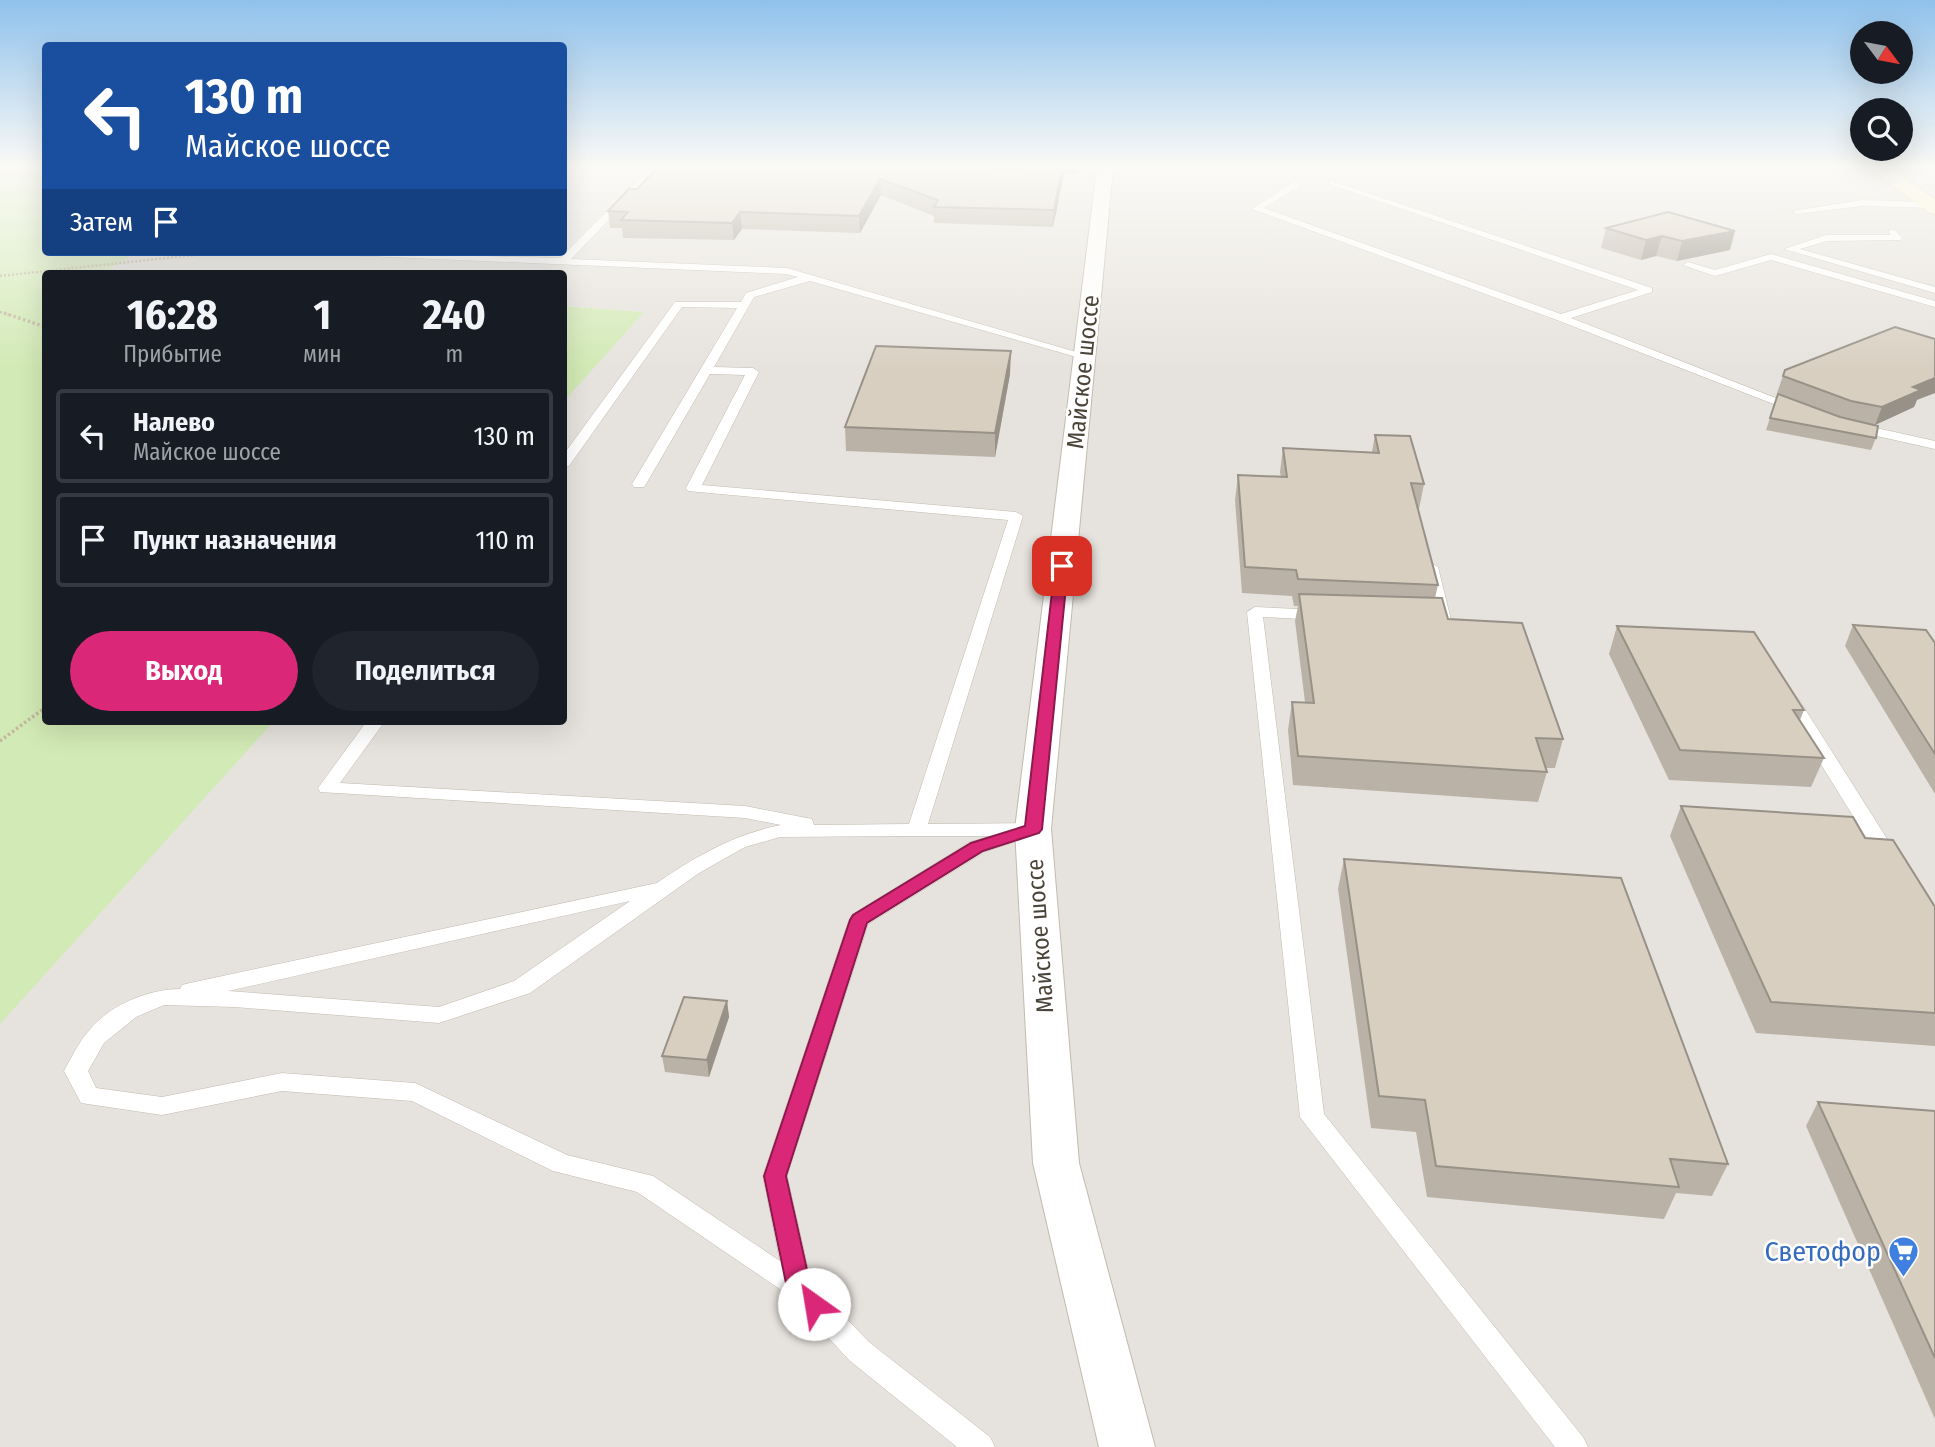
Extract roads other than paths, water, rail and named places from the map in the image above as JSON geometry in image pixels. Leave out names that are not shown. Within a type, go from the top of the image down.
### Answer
[{"type":"street","name":"Майское шоссе","points":[[1097,236],[1033,829],[1056,1163],[1127,1447]]},
{"type":"lane","points":[[563,261],[588,236]]},
{"type":"lane","points":[[1331,236],[1561,318],[1814,414]]},
{"type":"lane","points":[[1489,236],[1648,290],[1561,318]]},
{"type":"lane","points":[[1895,236],[1897,238],[1826,238],[1789,248],[1935,290]]},
{"type":"lane","points":[[441,256],[787,271],[1084,356]]},
{"type":"lane","points":[[1688,265],[1715,273],[1770,257],[1935,304]]},
{"type":"lane","points":[[639,484],[750,295],[811,277]]},
{"type":"lane","points":[[567,459],[679,304],[744,305]]},
{"type":"lane","points":[[706,370],[753,372],[693,488],[1016,516],[916,831]]},
{"type":"lane","points":[[1840,424],[1935,445]]},
{"type":"lane","points":[[1417,619],[1444,620],[1426,544]]},
{"type":"lane","points":[[1336,615],[1255,612],[1312,1117],[1573,1447]]},
{"type":"lane","points":[[1777,679],[1899,875]]},
{"type":"lane","points":[[373,725],[327,789],[745,812],[852,832]]},
{"type":"lane","points":[[162,997],[235,999],[439,1016],[522,987],[661,888],[738,843],[780,831],[1033,829]]},
{"type":"lane","points":[[799,1288],[775,1176],[859,920],[977,847],[1033,829]]},
{"type":"lane","points":[[661,888],[162,997],[128,1011],[96,1037],[76,1071],[89,1096],[162,1107],[282,1082],[415,1092],[562,1164],[644,1183],[799,1288],[859,1351],[980,1447]]},
{"type":"place","name":"Светофор","points":[[1904,1278]]}]
